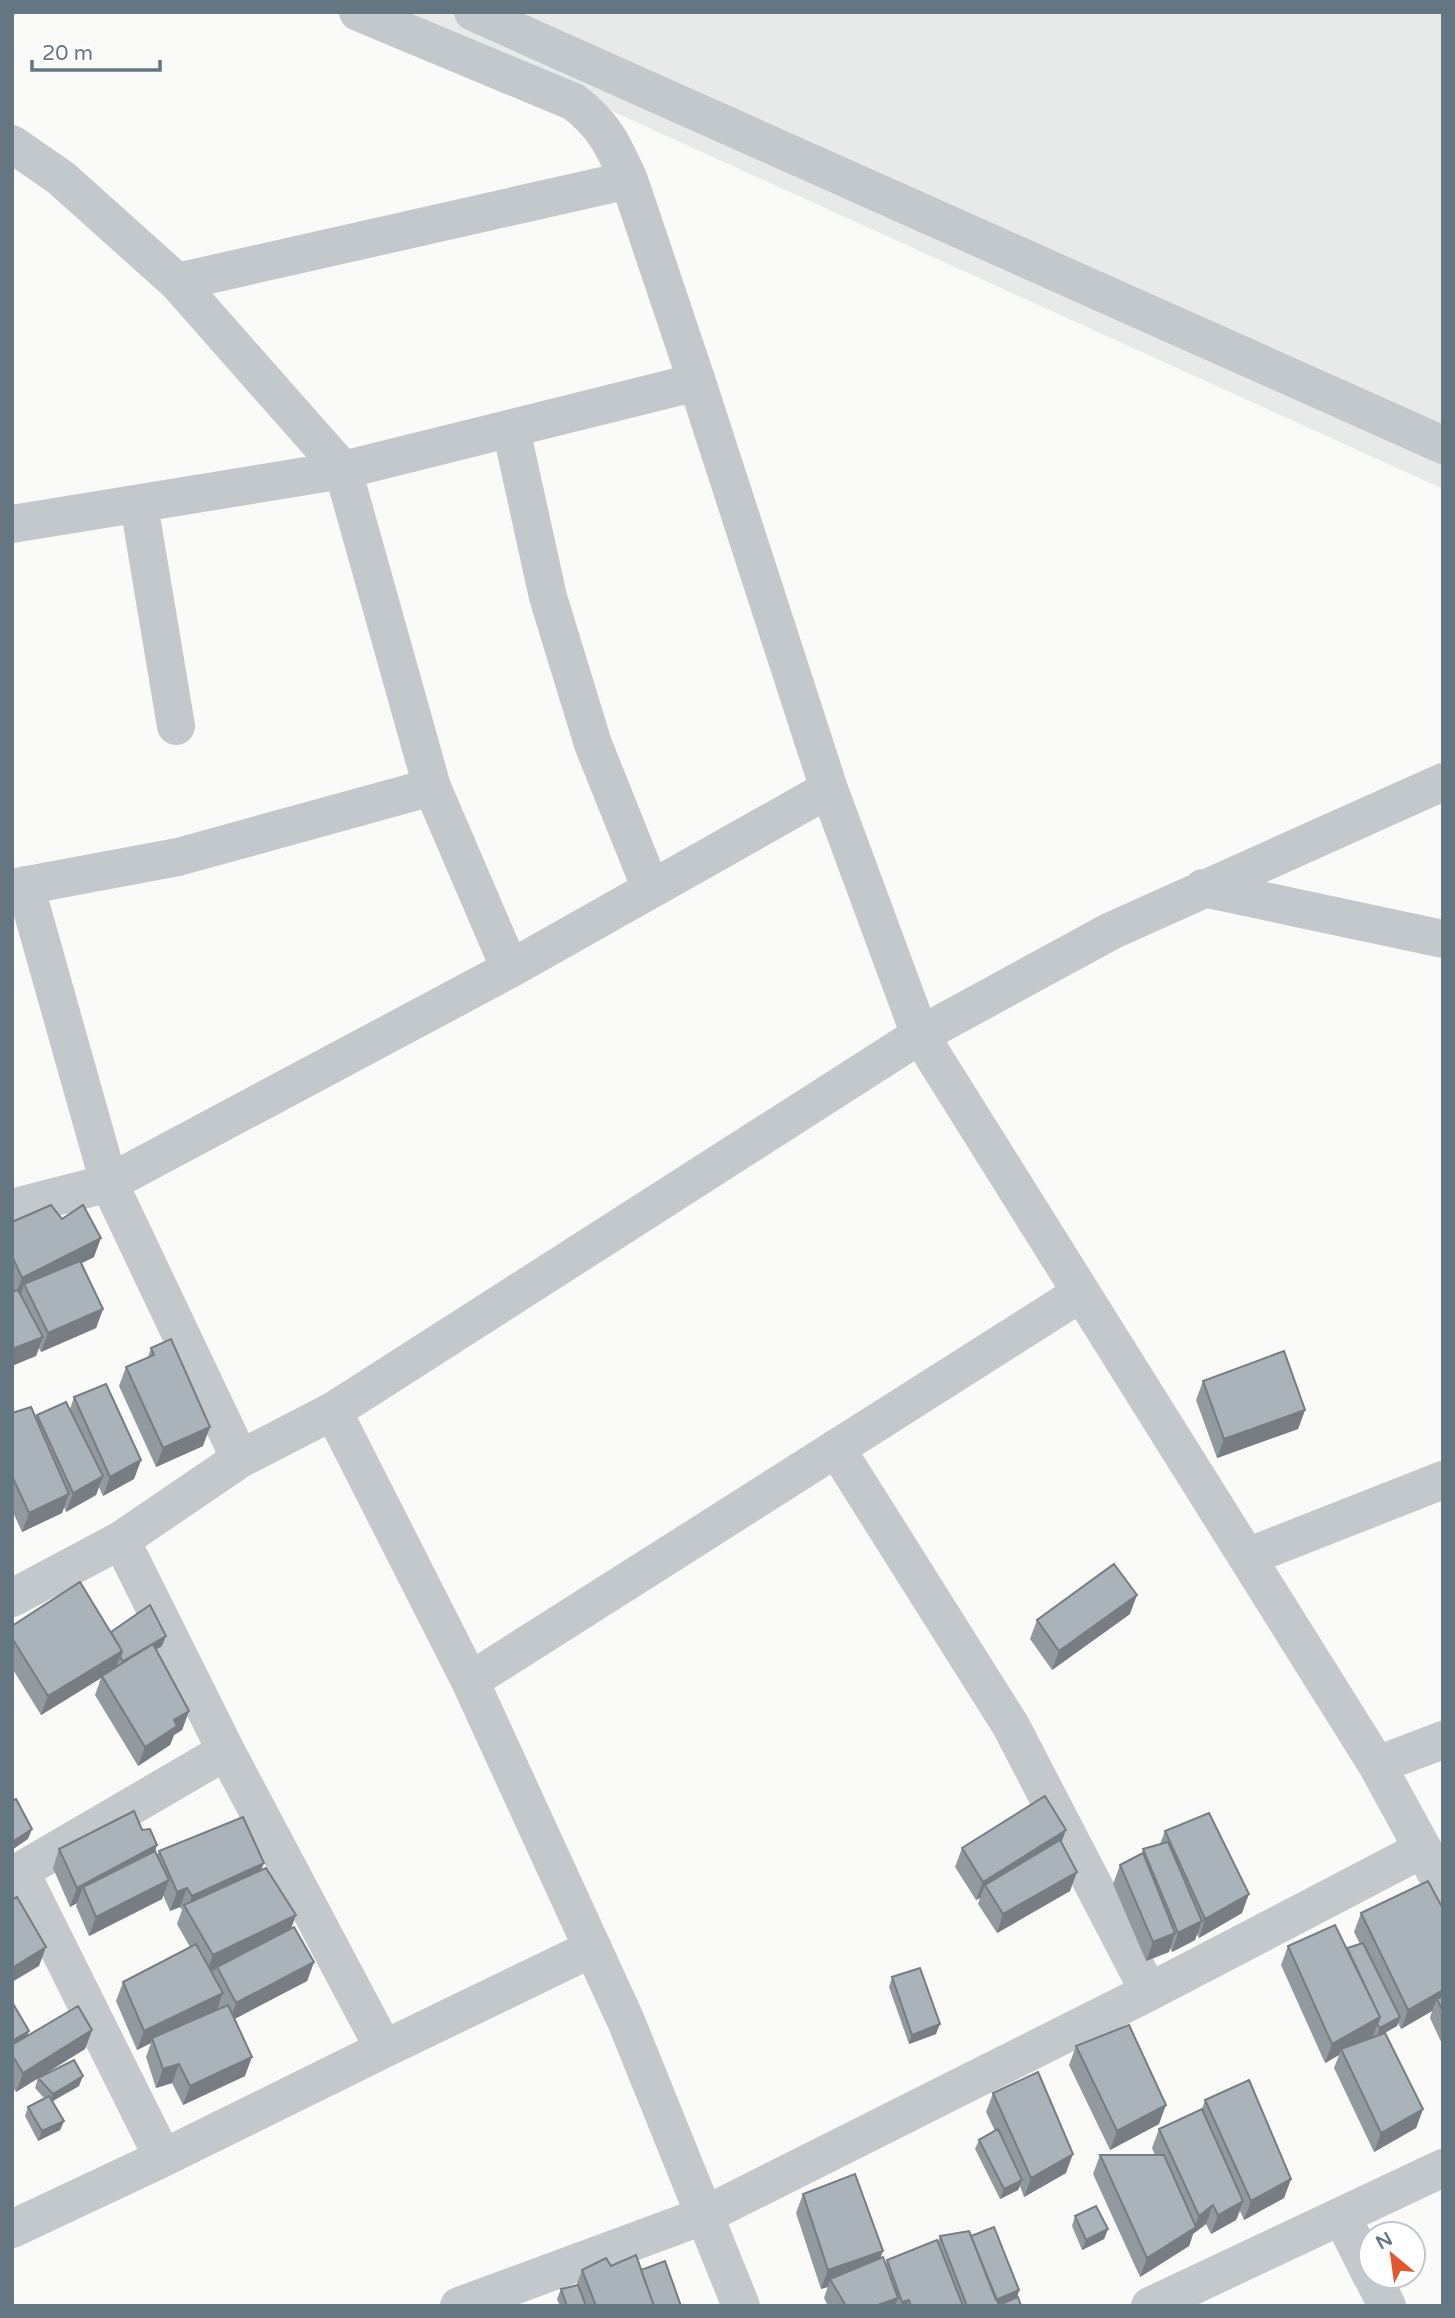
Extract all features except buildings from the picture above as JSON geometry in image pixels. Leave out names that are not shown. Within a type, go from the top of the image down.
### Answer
[{"type":"street","points":[[358,12],[574,102],[596,119],[610,136],[629,180],[697,382],[829,789],[920,1035],[1377,1765],[1443,1886]]},
{"type":"street","points":[[473,12],[1443,444]]},
{"type":"street","points":[[12,144],[61,178],[177,282],[343,470],[432,787],[510,969]]},
{"type":"street","points":[[177,282],[629,180]]},
{"type":"street","points":[[12,524],[343,470],[697,382]]},
{"type":"street","points":[[511,429],[556,624],[593,744],[650,889]]},
{"type":"street","points":[[139,505],[176,726]]},
{"type":"street","points":[[15,1588],[121,1540],[240,1459],[333,1411],[920,1035],[1111,931],[1443,782]]},
{"type":"street","points":[[240,1459],[109,1183],[19,886],[178,857],[432,787]]},
{"type":"street","points":[[12,1208],[109,1183],[510,969],[829,789]]},
{"type":"street","points":[[1203,888],[1443,939]]},
{"type":"street","points":[[470,1681],[1081,1293]]},
{"type":"street","points":[[333,1411],[470,1681],[593,1948],[626,2021],[741,2306]]},
{"type":"street","points":[[836,1448],[1012,1726],[1149,1992]]},
{"type":"street","points":[[1247,1557],[1443,1480]]},
{"type":"street","points":[[121,1540],[226,1751],[384,2049]]},
{"type":"street","points":[[1377,1765],[1443,1740]]},
{"type":"street","points":[[163,2158],[16,1873],[226,1751]]},
{"type":"street","points":[[458,2306],[703,2216],[1149,1992],[1423,1849]]},
{"type":"street","points":[[12,2229],[593,1948]]},
{"type":"street","points":[[1150,2306],[1443,2168]]},
{"type":"street","points":[[1342,2217],[1357,2248]]},
{"type":"street","points":[[1378,2290],[1387,2306]]},
{"type":"shaded area","points":[[394,12],[1443,12],[1443,489]]}]
